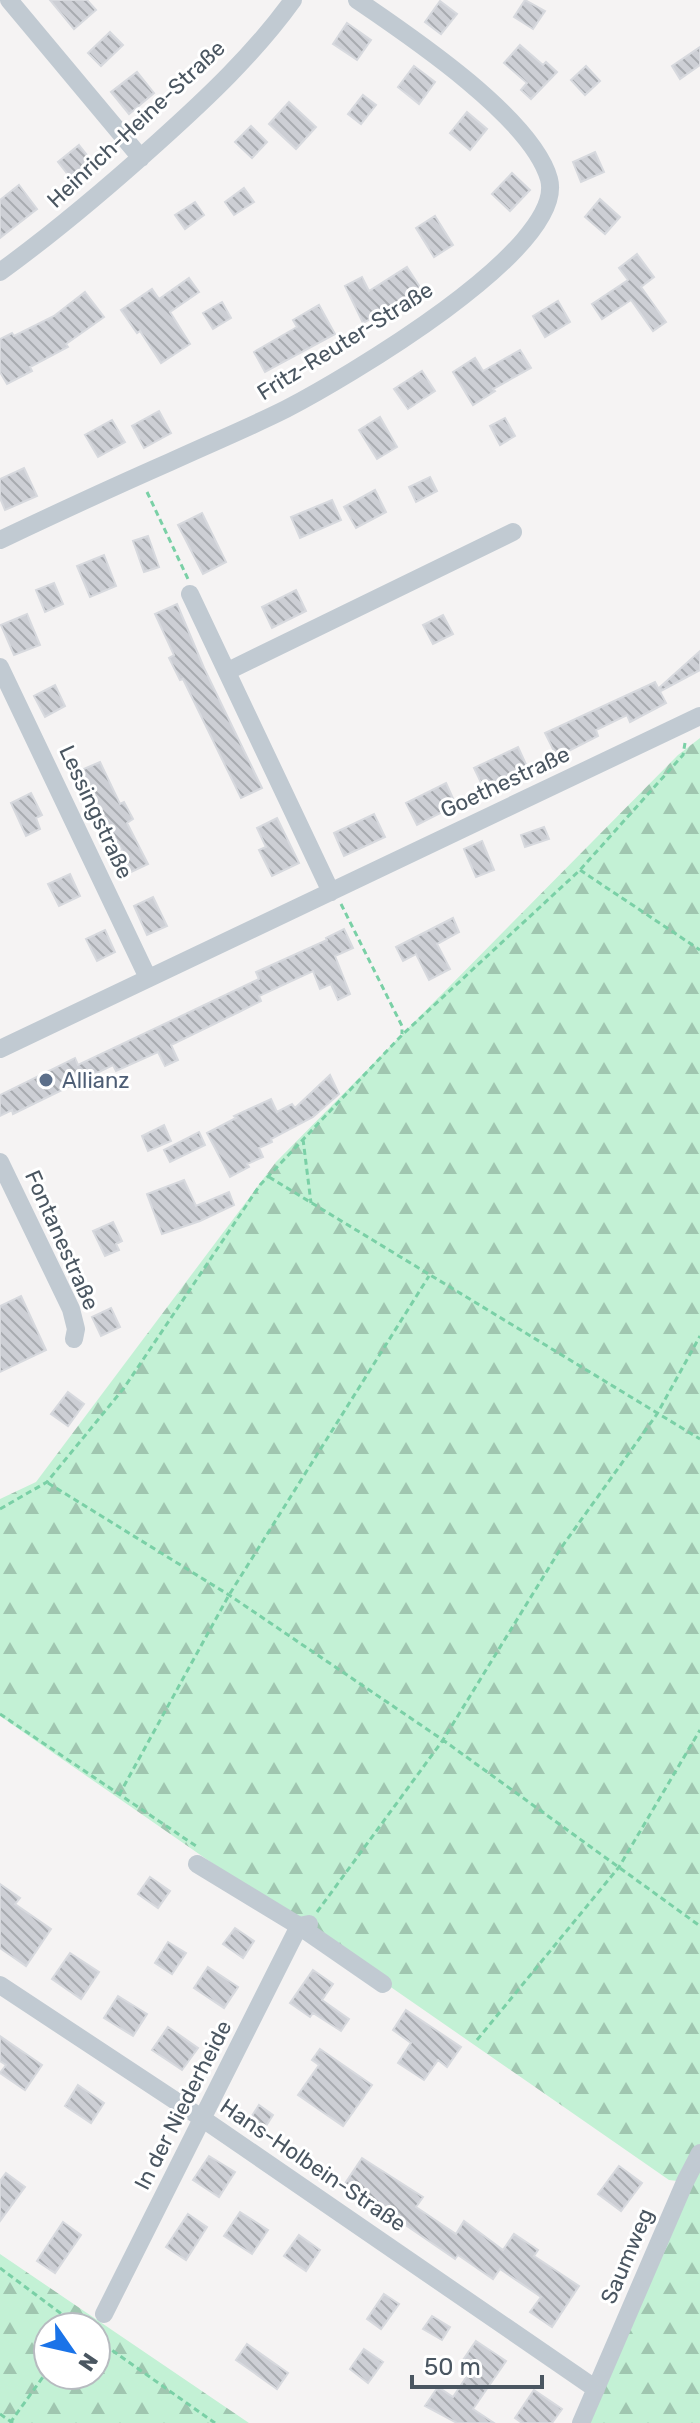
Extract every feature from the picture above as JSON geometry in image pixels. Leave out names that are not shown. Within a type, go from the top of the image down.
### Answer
[{"type":"street","points":[[9,0],[141,158]]},
{"type":"street","name":"Heinrich-Heine-Straße","points":[[0,272],[96,198],[196,108],[252,51],[293,0]]},
{"type":"street","name":"Fritz-Reuter-Straße","points":[[0,540],[286,409],[386,349],[491,275],[523,243],[543,217],[550,200],[550,181],[525,137],[467,82],[357,0]]},
{"type":"street","points":[[228,671],[513,532]]},
{"type":"street","points":[[190,594],[331,892]]},
{"type":"street","name":"Lessingstraße","points":[[0,667],[148,978]]},
{"type":"street","name":"Goethestraße","points":[[0,1049],[700,716]]},
{"type":"street","name":"Fontanestraße","points":[[0,1162],[71,1309],[76,1329],[74,1339]]},
{"type":"street","points":[[197,1864],[304,1925],[383,1984]]},
{"type":"street","name":"In der Niederheide","points":[[106,2311],[304,1925]]},
{"type":"street","name":"Hans-Holbein-Straße","points":[[0,1985],[203,2119],[596,2389]]},
{"type":"street","name":"Saumweg","points":[[581,2423],[700,2153]]},
{"type":"path","points":[[139,475],[191,587],[190,594]]},
{"type":"path","points":[[0,1509],[47,1482],[124,1388],[268,1176],[402,1035],[580,870],[683,755],[686,744],[681,726]]},
{"type":"path","points":[[580,870],[700,950]]},
{"type":"path","points":[[331,892],[346,909],[402,1026],[402,1035]]},
{"type":"path","points":[[303,1139],[311,1203]]},
{"type":"path","points":[[268,1176],[700,1439]]},
{"type":"path","points":[[119,1795],[229,1595],[429,1276]]},
{"type":"path","points":[[304,1925],[443,1740],[561,1548],[657,1414],[700,1336]]},
{"type":"path","points":[[47,1482],[229,1595],[443,1740],[700,1926]]},
{"type":"path","points":[[0,1714],[205,1851],[197,1864]]},
{"type":"path","points":[[477,2040],[619,1867],[700,1730]]},
{"type":"path","points":[[0,2268],[58,2311]]},
{"type":"path","points":[[112,2350],[215,2423]]},
{"type":"path","points":[[0,2414],[11,2422],[33,2391]]},
{"type":"green space","points":[[700,738],[700,2423],[581,2423],[685,2182],[669,2180],[0,1716],[0,1499],[36,1482],[276,1162],[678,755]]},
{"type":"green space","points":[[0,2254],[84,2311],[32,2311],[32,2391],[112,2391],[112,2330],[249,2423],[0,2423]]},
{"type":"building","points":[[50,0],[87,0],[96,10],[74,29]]},
{"type":"building","points":[[525,0],[545,11],[533,29],[514,17]]},
{"type":"building","points":[[440,1],[457,14],[441,34],[425,22]]},
{"type":"building","points":[[347,23],[371,40],[357,60],[333,44]]},
{"type":"building","points":[[110,32],[123,45],[101,66],[88,53]]},
{"type":"building","points":[[520,45],[543,65],[546,62],[557,72],[531,99],[521,90],[527,83],[504,63]]},
{"type":"building","points":[[700,47],[700,65],[680,79],[672,66]]},
{"type":"building","points":[[414,66],[435,82],[419,104],[398,87]]},
{"type":"building","points":[[586,66],[600,81],[585,95],[571,80]]},
{"type":"building","points":[[137,72],[154,93],[129,114],[111,92]]},
{"type":"building","points":[[363,95],[376,105],[361,124],[348,114]]},
{"type":"building","points":[[289,102],[316,127],[296,149],[269,124]]},
{"type":"building","points":[[467,112],[487,129],[470,150],[450,133]]},
{"type":"building","points":[[251,126],[267,142],[252,158],[235,142]]},
{"type":"building","points":[[79,145],[95,165],[74,182],[58,162]]},
{"type":"building","points":[[595,152],[604,172],[581,182],[573,162]]},
{"type":"building","points":[[512,173],[530,190],[510,211],[492,194]]},
{"type":"building","points":[[19,185],[37,209],[0,238],[0,200]]},
{"type":"building","points":[[244,188],[254,202],[234,215],[225,202]]},
{"type":"building","points":[[600,199],[620,217],[605,234],[585,217]]},
{"type":"building","points":[[195,202],[204,215],[185,229],[175,215]]},
{"type":"building","points":[[435,216],[453,245],[434,257],[416,228]]},
{"type":"building","points":[[637,254],[654,277],[641,287],[666,322],[653,331],[631,300],[602,319],[592,304],[628,280],[619,268]]},
{"type":"building","points":[[407,267],[425,295],[406,308],[402,302],[363,323],[345,286],[362,277],[369,291]]},
{"type":"building","points":[[189,278],[199,292],[170,312],[190,344],[161,363],[140,331],[137,333],[121,310],[152,289],[159,299]]},
{"type":"building","points":[[85,292],[104,317],[66,344],[68,347],[30,367],[32,371],[7,384],[0,372],[0,339],[12,333],[14,336],[54,316]]},
{"type":"building","points":[[558,301],[570,322],[545,337],[533,316]]},
{"type":"building","points":[[222,302],[231,318],[213,329],[203,313]]},
{"type":"building","points":[[319,305],[335,334],[265,372],[254,352],[297,327],[293,320]]},
{"type":"building","points":[[520,350],[531,368],[493,389],[495,391],[473,405],[453,372],[475,358],[483,371]]},
{"type":"building","points":[[422,371],[435,391],[408,409],[394,389]]},
{"type":"building","points":[[159,411],[171,433],[144,448],[132,426]]},
{"type":"building","points":[[380,417],[397,447],[377,459],[359,430]]},
{"type":"building","points":[[505,418],[515,436],[500,445],[490,426]]},
{"type":"building","points":[[112,420],[125,442],[98,457],[85,435]]},
{"type":"building","points":[[24,468],[37,496],[5,510],[0,498],[0,479]]},
{"type":"building","points":[[430,477],[437,491],[416,502],[409,487]]},
{"type":"building","points":[[375,490],[386,512],[356,528],[344,507]]},
{"type":"building","points":[[332,500],[341,520],[300,538],[291,517]]},
{"type":"building","points":[[202,513],[226,562],[203,574],[178,525]]},
{"type":"building","points":[[148,536],[159,567],[144,572],[133,541]]},
{"type":"building","points":[[104,555],[116,586],[90,597],[77,566]]},
{"type":"building","points":[[54,583],[63,604],[45,612],[36,590]]},
{"type":"building","points":[[296,590],[306,611],[272,628],[262,607]]},
{"type":"building","points":[[177,604],[262,788],[241,798],[183,679],[180,680],[169,658],[174,655],[155,614]]},
{"type":"building","points":[[27,614],[40,645],[14,655],[1,625]]},
{"type":"building","points":[[443,615],[453,634],[433,644],[423,625]]},
{"type":"building","points":[[700,651],[700,670],[661,691],[659,688]]},
{"type":"building","points":[[655,682],[666,703],[630,722],[627,715],[596,730],[598,736],[557,757],[545,733]]},
{"type":"building","points":[[55,685],[65,706],[45,717],[34,696]]},
{"type":"building","points":[[518,747],[529,771],[485,791],[474,768]]},
{"type":"building","points":[[100,762],[120,804],[124,802],[133,819],[127,823],[148,864],[127,874],[116,853],[122,850],[79,771]]},
{"type":"building","points":[[446,783],[456,805],[417,825],[406,803]]},
{"type":"building","points":[[31,793],[42,815],[36,818],[40,829],[26,836],[11,803]]},
{"type":"building","points":[[374,814],[385,837],[344,856],[334,833]]},
{"type":"building","points":[[277,818],[299,863],[272,876],[259,850],[266,847],[257,828]]},
{"type":"building","points":[[544,827],[549,839],[525,847],[521,835]]},
{"type":"building","points":[[482,841],[494,870],[476,877],[464,849]]},
{"type":"building","points":[[70,874],[80,896],[59,906],[48,884]]},
{"type":"building","points":[[153,897],[167,926],[147,935],[134,906]]},
{"type":"building","points":[[453,918],[459,932],[437,944],[450,969],[429,980],[416,954],[403,961],[396,947]]},
{"type":"building","points":[[344,929],[353,948],[335,956],[350,994],[338,1000],[331,984],[320,989],[313,971],[259,996],[261,1001],[171,1045],[178,1060],[165,1066],[158,1052],[116,1071],[113,1065],[13,1114],[12,1110],[0,1116],[0,1095],[75,1058],[78,1065],[259,979],[256,972],[327,940]]},
{"type":"building","points":[[105,930],[115,952],[97,961],[86,939]]},
{"type":"building","points":[[330,1075],[339,1094],[313,1117],[259,1148],[263,1157],[230,1177],[207,1133],[271,1099],[277,1112],[292,1104],[295,1108]]},
{"type":"building","points":[[164,1125],[171,1141],[148,1151],[142,1136]]},
{"type":"building","points":[[199,1132],[205,1145],[170,1162],[164,1150]]},
{"type":"building","points":[[184,1180],[196,1206],[229,1192],[234,1205],[162,1234],[147,1194]]},
{"type":"building","points":[[113,1222],[122,1241],[116,1244],[119,1250],[105,1256],[93,1231]]},
{"type":"building","points":[[21,1296],[46,1350],[0,1372],[0,1306]]},
{"type":"building","points":[[111,1308],[120,1327],[101,1336],[92,1317]]},
{"type":"building","points":[[68,1392],[84,1404],[68,1426],[51,1414]]},
{"type":"building","points":[[150,1877],[170,1891],[158,1908],[138,1894]]},
{"type":"building","points":[[0,1884],[20,1898],[15,1904],[51,1929],[26,1966],[0,1948]]},
{"type":"building","points":[[235,1928],[254,1941],[243,1958],[223,1944]]},
{"type":"building","points":[[168,1942],[186,1953],[172,1974],[155,1963]]},
{"type":"building","points":[[70,1953],[99,1972],[81,1999],[52,1979]]},
{"type":"building","points":[[208,1967],[238,1987],[224,2008],[194,1988]]},
{"type":"building","points":[[313,1970],[333,1984],[322,2000],[349,2019],[341,2031],[313,2013],[310,2017],[290,2003]]},
{"type":"building","points":[[118,1996],[147,2014],[133,2036],[104,2018]]},
{"type":"building","points":[[406,2010],[461,2047],[447,2067],[438,2060],[424,2080],[398,2063],[411,2043],[393,2030]]},
{"type":"building","points":[[168,2027],[198,2048],[182,2070],[152,2050]]},
{"type":"building","points":[[0,2036],[42,2065],[25,2090],[0,2073],[6,2065],[0,2061]]},
{"type":"building","points":[[320,2049],[372,2085],[343,2126],[298,2095],[319,2065],[312,2060]]},
{"type":"building","points":[[78,2085],[104,2103],[91,2123],[65,2106]]},
{"type":"building","points":[[259,2105],[273,2115],[262,2132],[248,2122]]},
{"type":"building","points":[[209,2156],[235,2172],[219,2197],[193,2180]]},
{"type":"building","points":[[362,2158],[423,2197],[416,2207],[456,2234],[464,2221],[503,2250],[514,2234],[538,2250],[534,2256],[579,2286],[552,2327],[530,2312],[541,2297],[500,2269],[493,2279],[458,2255],[455,2259],[404,2224],[402,2227],[342,2188]]},
{"type":"building","points":[[619,2166],[642,2183],[621,2211],[598,2194]]},
{"type":"building","points":[[6,2173],[25,2187],[0,2221],[0,2181]]},
{"type":"building","points":[[240,2212],[268,2230],[252,2254],[224,2236]]},
{"type":"building","points":[[188,2214],[207,2227],[186,2260],[166,2247]]},
{"type":"building","points":[[63,2222],[81,2235],[55,2273],[37,2261]]},
{"type":"building","points":[[299,2235],[320,2250],[306,2271],[284,2256]]},
{"type":"building","points":[[384,2294],[399,2304],[381,2329],[367,2319]]},
{"type":"building","points":[[432,2316],[450,2327],[442,2340],[423,2329]]},
{"type":"building","points":[[476,2341],[506,2361],[473,2409],[494,2423],[457,2423],[425,2406],[438,2387],[453,2397],[473,2367],[463,2360]]},
{"type":"building","points":[[247,2344],[288,2373],[277,2389],[236,2360]]},
{"type":"building","points":[[364,2349],[383,2362],[368,2383],[350,2369]]},
{"type":"building","points":[[534,2390],[562,2409],[552,2423],[522,2423],[515,2418]]},
{"type":"place","name":"Allianz","points":[[46,1080]]}]
